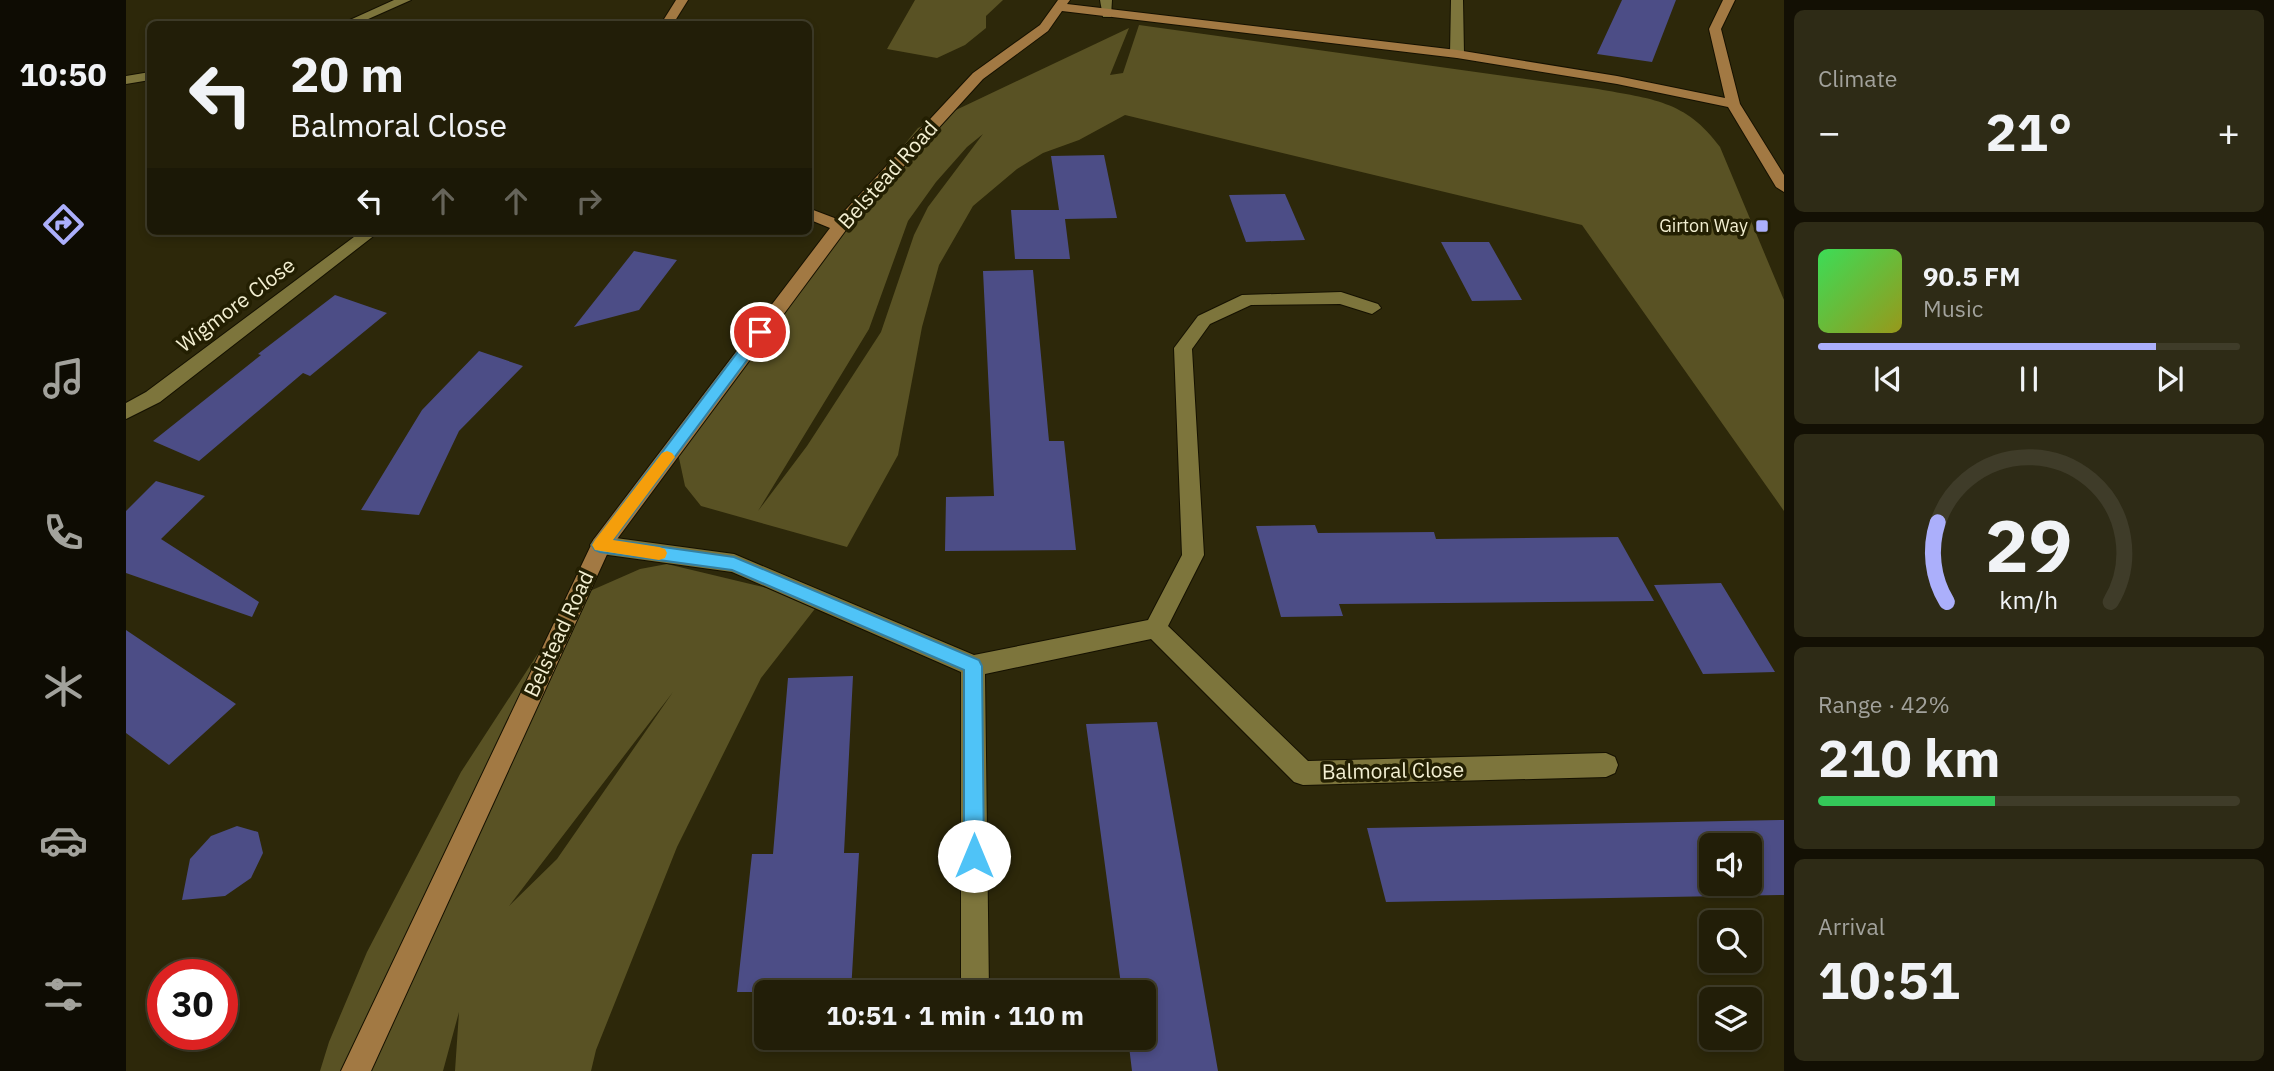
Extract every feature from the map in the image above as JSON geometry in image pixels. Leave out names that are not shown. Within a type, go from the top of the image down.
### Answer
[{"type":"street","points":[[354,21],[405,0]]},
{"type":"street","points":[[669,21],[682,0]]},
{"type":"street","points":[[1457,0],[1457,54]]},
{"type":"street","points":[[1729,0],[1715,29],[1733,104],[1784,187]]},
{"type":"street","points":[[1063,4],[1107,7],[1457,54],[1617,80],[1733,104]]},
{"type":"street","name":"Belstead Road","points":[[356,1071],[600,545],[840,226],[978,76],[1044,27],[1063,4]]},
{"type":"street","points":[[126,80],[147,76]]},
{"type":"street","points":[[812,215],[840,226]]},
{"type":"street","name":"Wigmore Close","points":[[126,412],[153,397],[367,235]]},
{"type":"street","points":[[600,545],[734,563],[973,666],[1155,628],[1193,555],[1183,348],[1204,320],[1248,299],[1341,298],[1372,308]]},
{"type":"street","name":"Balmoral Close","points":[[1155,628],[1304,773],[1606,765]]},
{"type":"street","points":[[973,666],[975,980]]},
{"type":"shaded area","points":[[915,0],[1003,0],[986,16],[986,28],[965,45],[937,58],[887,49]]},
{"type":"shaded area","points":[[1139,25],[1598,89],[1651,99],[1694,120],[1720,147],[1784,300],[1784,511],[1582,225],[1125,115],[1079,140],[1043,153],[1017,169],[973,206],[939,265],[922,327],[898,455],[847,547],[701,506],[685,486],[676,444],[763,318],[918,128],[1129,28],[1110,75],[1123,73]],"holes":[[[983,134],[928,207],[914,235],[881,332],[807,446],[758,511],[869,329],[908,221],[936,182],[967,147]]]},
{"type":"shaded area","points":[[667,564],[821,601],[761,678],[677,847],[596,1050],[591,1071],[455,1071],[459,1012],[443,1071],[320,1071],[329,1042],[367,952],[461,772],[574,598],[640,569]],"holes":[[[673,692],[557,859],[509,906]]]},
{"type":"building","points":[[1622,0],[1676,0],[1652,62],[1597,54]]},
{"type":"building","points":[[1104,155],[1117,218],[1065,219],[1070,259],[1015,259],[1011,210],[1059,210],[1051,156]]},
{"type":"building","points":[[1285,194],[1305,240],[1246,242],[1229,195]]},
{"type":"building","points":[[1441,242],[1489,242],[1522,300],[1472,301]]},
{"type":"building","points":[[634,251],[677,260],[639,310],[574,327]]},
{"type":"building","points":[[1033,270],[1049,441],[1064,441],[1076,550],[945,551],[946,497],[994,496],[983,271]]},
{"type":"building","points":[[335,295],[387,313],[310,376],[303,373],[199,461],[153,441],[261,355],[258,354]]},
{"type":"building","points":[[479,351],[523,366],[459,431],[419,515],[361,510],[422,410]]},
{"type":"building","points":[[156,481],[205,496],[161,539],[259,602],[252,617],[126,573],[126,511]]},
{"type":"building","points":[[1315,525],[1318,533],[1434,532],[1436,539],[1618,537],[1654,601],[1339,604],[1343,616],[1281,617],[1256,526]]},
{"type":"building","points":[[1721,583],[1775,672],[1703,674],[1654,585]]},
{"type":"building","points":[[126,630],[236,704],[169,765],[126,733]]},
{"type":"building","points":[[853,676],[844,853],[859,853],[852,980],[754,980],[754,992],[737,992],[752,854],[773,854],[788,678]]},
{"type":"building","points":[[1157,722],[1218,1071],[1132,1071],[1129,1050],[1156,1050],[1156,980],[1120,980],[1086,724]]},
{"type":"building","points":[[1784,820],[1784,895],[1762,895],[1762,833],[1699,833],[1699,896],[1727,896],[1386,902],[1367,828]]},
{"type":"building","points":[[237,826],[258,832],[263,853],[251,878],[225,896],[182,900],[190,859],[211,836]]},
{"type":"slow traffic","points":[[659,553],[600,545],[667,457]]},
{"type":"place","name":"Girton Way","points":[[1762,226]]},
{"type":"route","points":[[760,332],[600,545],[734,563],[973,666],[974,856]]}]
